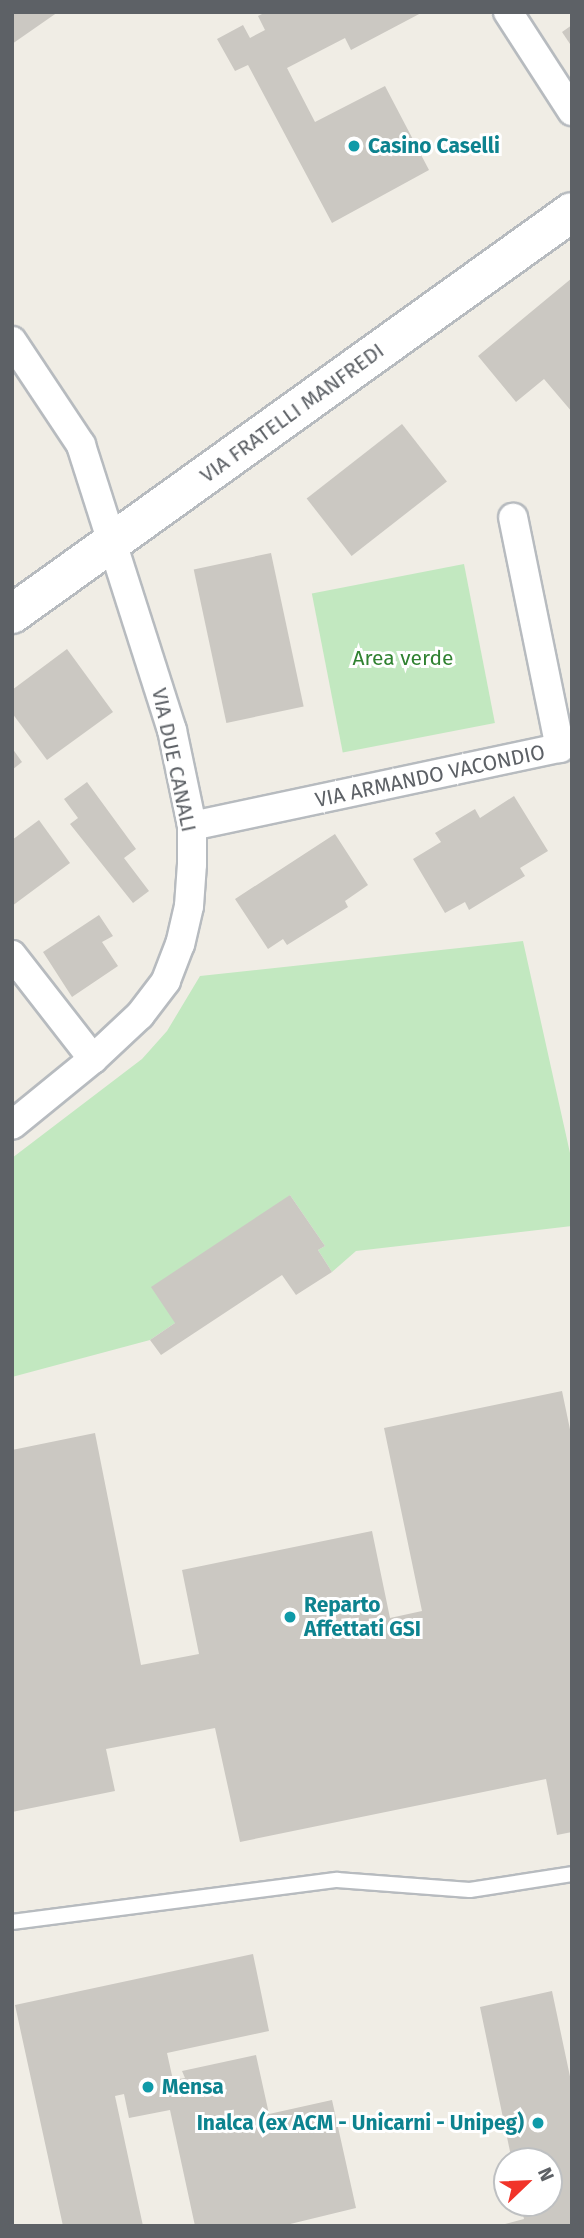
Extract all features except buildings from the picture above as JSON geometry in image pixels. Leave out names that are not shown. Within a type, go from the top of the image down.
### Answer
[{"type":"main road","name":"VIA FRATELLI MANFREDI","points":[[12,614],[572,212]]},
{"type":"street","points":[[508,12],[572,111]]},
{"type":"street","name":"VIA DUE CANALI","points":[[12,341],[81,445],[172,730],[192,826],[189,906],[180,944],[166,981],[140,1015],[93,1059],[12,1125]]},
{"type":"street","name":"VIA ARMANDO VACONDIO","points":[[192,826],[560,748],[513,518]]},
{"type":"street","points":[[12,956],[93,1059]]},
{"type":"lane","points":[[12,1922],[337,1880],[470,1889],[572,1874]]},
{"type":"green space","name":"Area verde","points":[[464,564],[495,723],[343,753],[312,594]]},
{"type":"green space","points":[[523,941],[572,1162],[572,1226],[356,1251],[332,1272],[318,1250],[325,1246],[290,1195],[175,1323],[150,1340],[12,1377],[12,1158],[142,1059],[167,1031],[200,976]]},
{"type":"place","name":"Casino Caselli","points":[[354,146]]},
{"type":"place","name":"Reparto Affettati GSI","points":[[290,1617]]},
{"type":"place","name":"Mensa","points":[[148,2087]]},
{"type":"place","name":"Inalca (ex ACM - Unicarni - Unipeg)","points":[[538,2123]]}]
